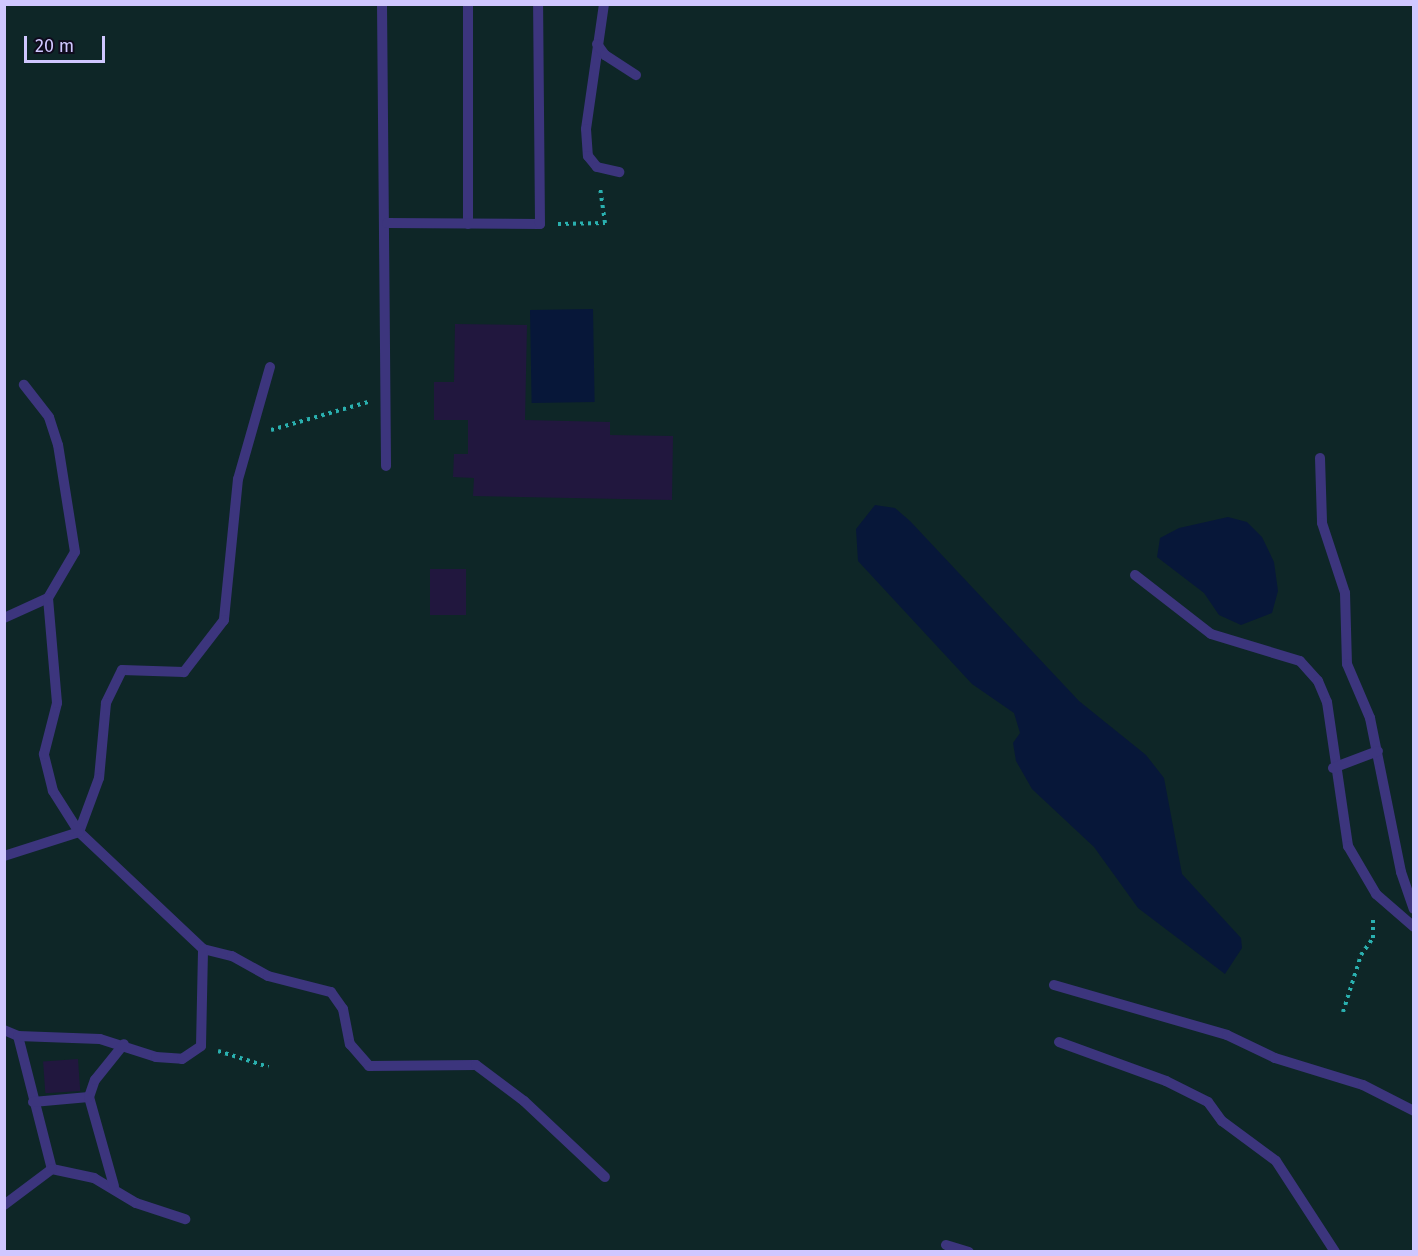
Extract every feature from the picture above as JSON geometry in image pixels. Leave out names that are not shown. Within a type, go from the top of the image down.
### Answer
[{"type":"lane","points":[[382,4],[387,223],[386,466]]},
{"type":"lane","points":[[468,4],[468,224]]},
{"type":"lane","points":[[387,223],[540,224],[538,4]]},
{"type":"lane","points":[[604,4],[585,129],[588,156],[597,167],[619,172]]},
{"type":"lane","points":[[597,44],[636,75]]},
{"type":"lane","points":[[79,832],[99,778],[106,703],[122,670],[184,672],[224,620],[247,436],[270,367]]},
{"type":"lane","points":[[4,618],[48,598],[75,552],[75,537],[49,417],[24,385]]},
{"type":"lane","points":[[1320,458],[1322,523],[1345,593],[1347,664],[1378,751],[1401,872],[1413,909]]},
{"type":"lane","points":[[1135,575],[1212,634],[1300,661],[1318,681],[1327,702],[1333,768],[1348,846],[1376,894],[1413,927]]},
{"type":"lane","points":[[48,598],[57,703],[44,754],[52,790],[79,832],[203,949],[232,956],[268,976],[332,992],[343,1009],[350,1044],[369,1066],[476,1065],[524,1101],[605,1177]]},
{"type":"lane","points":[[1333,768],[1378,751]]},
{"type":"lane","points":[[4,856],[79,832]]},
{"type":"lane","points":[[4,1030],[18,1036],[124,1044],[156,1057],[182,1059],[201,1046],[203,949]]},
{"type":"lane","points":[[1054,985],[1227,1035],[1275,1058],[1363,1085],[1413,1111]]},
{"type":"lane","points":[[18,1036],[33,1102],[52,1169]]},
{"type":"lane","points":[[1059,1042],[1174,1084],[1208,1102],[1222,1121],[1276,1161],[1335,1251]]},
{"type":"lane","points":[[114,1186],[88,1097],[95,1080],[124,1044]]},
{"type":"lane","points":[[33,1102],[88,1097]]},
{"type":"lane","points":[[52,1169],[114,1186],[136,1203],[185,1219]]},
{"type":"lane","points":[[4,1205],[52,1169]]},
{"type":"lane","points":[[946,1245],[969,1251]]},
{"type":"path","points":[[540,224],[605,223],[597,167]]},
{"type":"path","points":[[247,436],[388,395]]},
{"type":"path","points":[[1343,1012],[1361,955],[1373,938],[1376,894]]},
{"type":"path","points":[[201,1046],[269,1067]]},
{"type":"green space","points":[[5,5],[1413,5],[1413,1252],[5,1252]]},
{"type":"water","points":[[593,309],[595,402],[532,403],[530,310]]},
{"type":"water","points":[[875,505],[895,508],[910,521],[1079,701],[1146,755],[1164,778],[1182,874],[1241,938],[1242,948],[1225,974],[1138,908],[1094,847],[1032,789],[1016,761],[1013,743],[1020,733],[1014,713],[972,684],[858,561],[856,529]]},
{"type":"water","points":[[1228,517],[1247,522],[1262,537],[1274,562],[1278,591],[1272,613],[1241,625],[1219,615],[1204,593],[1157,557],[1160,538],[1179,528]]},
{"type":"building","points":[[455,324],[527,325],[525,420],[610,422],[610,435],[673,436],[672,500],[473,496],[474,478],[453,477],[454,454],[468,454],[468,420],[434,420],[434,382],[454,382]]},
{"type":"building","points":[[430,569],[466,569],[466,615],[430,615]]},
{"type":"building","points":[[78,1059],[80,1091],[45,1093],[43,1061]]}]
